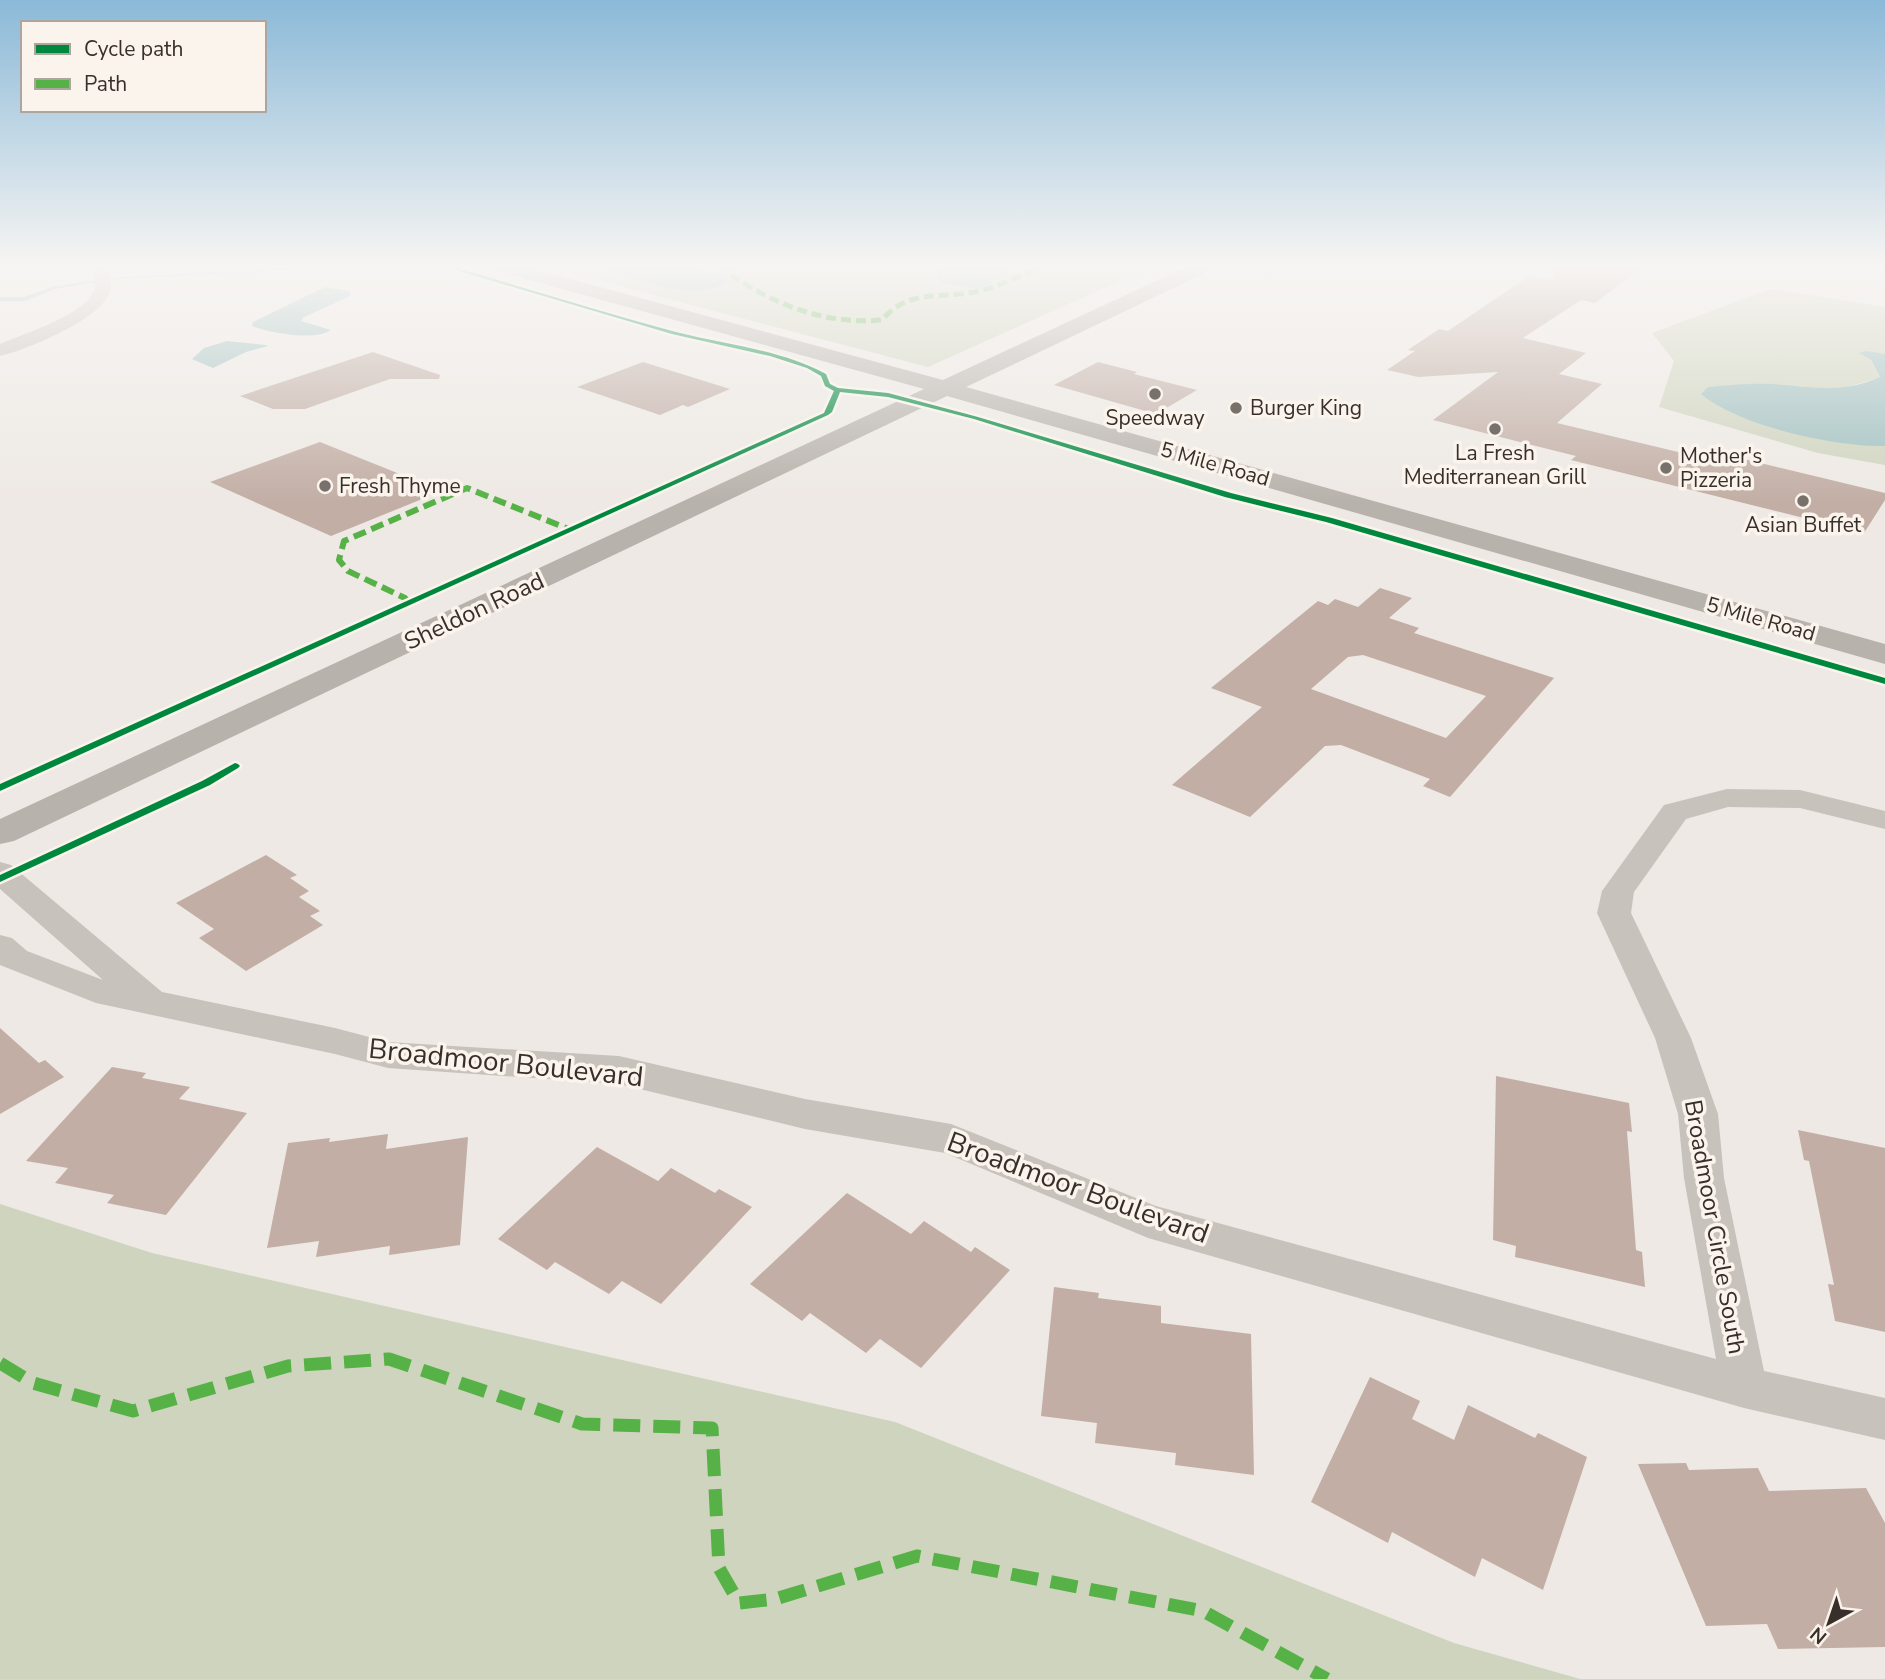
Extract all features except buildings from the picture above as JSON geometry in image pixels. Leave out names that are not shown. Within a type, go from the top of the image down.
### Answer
[{"type":"street","name":"5 Mile Road","points":[[792,345],[1885,654]]},
{"type":"street","name":"Sheldon Road","points":[[0,833],[1038,345]]},
{"type":"street","name":"Broadmoor Circle South","points":[[1744,1387],[1704,1178],[1698,1114],[1673,1038],[1614,913],[1618,891],[1675,812],[1727,798],[1800,799],[1885,820]]},
{"type":"street","name":"Broadmoor Boulevard","points":[[0,872],[152,1004]]},
{"type":"street","name":"Broadmoor Boulevard","points":[[0,946],[15,959],[96,991],[335,1041],[388,1055],[619,1070],[805,1114],[951,1139],[1148,1221],[1744,1387],[1885,1419]]},
{"type":"green space","points":[[846,345],[976,345],[928,367]]},
{"type":"green space","points":[[1662,345],[1885,345],[1885,354],[1860,353],[1871,360],[1880,378],[1839,389],[1752,384],[1732,386],[1733,414],[1821,439],[1885,446],[1885,465],[1818,453],[1659,407],[1674,361]]},
{"type":"green space","points":[[0,1204],[152,1253],[895,1422],[1454,1643],[1580,1679],[0,1679]]},
{"type":"water","points":[[213,345],[268,346],[246,352],[213,368],[192,359],[204,348]]},
{"type":"water","points":[[1866,351],[1885,354],[1885,446],[1840,443],[1763,425],[1739,416],[1701,394],[1708,387],[1735,385],[1831,388],[1863,383],[1880,377],[1871,360],[1859,353]]},
{"type":"marked path","points":[[409,603],[405,598],[348,571],[339,560],[344,541],[467,488],[571,530]]},
{"type":"marked path","points":[[0,1363],[33,1383],[133,1411],[288,1366],[389,1359],[582,1424],[712,1428],[719,1568],[739,1603],[775,1599],[917,1556],[1203,1611],[1327,1679]]},
{"type":"cycle path","points":[[0,788],[829,412],[837,390],[827,385],[824,375],[772,354],[730,345]]},
{"type":"cycle path","points":[[837,390],[888,395],[976,418],[1228,495],[1329,520],[1885,681]]},
{"type":"cycle path","points":[[0,879],[206,783],[235,766]]},
{"type":"place","name":"Speedway","points":[[1155,394]]},
{"type":"place","name":"Burger King","points":[[1236,408]]},
{"type":"place","name":"La Fresh Mediterranean Grill","points":[[1495,429]]},
{"type":"place","name":"Mother's Pizzeria","points":[[1666,468]]},
{"type":"place","name":"Fresh Thyme","points":[[325,486]]},
{"type":"place","name":"Asian Buffet","points":[[1803,501]]}]
